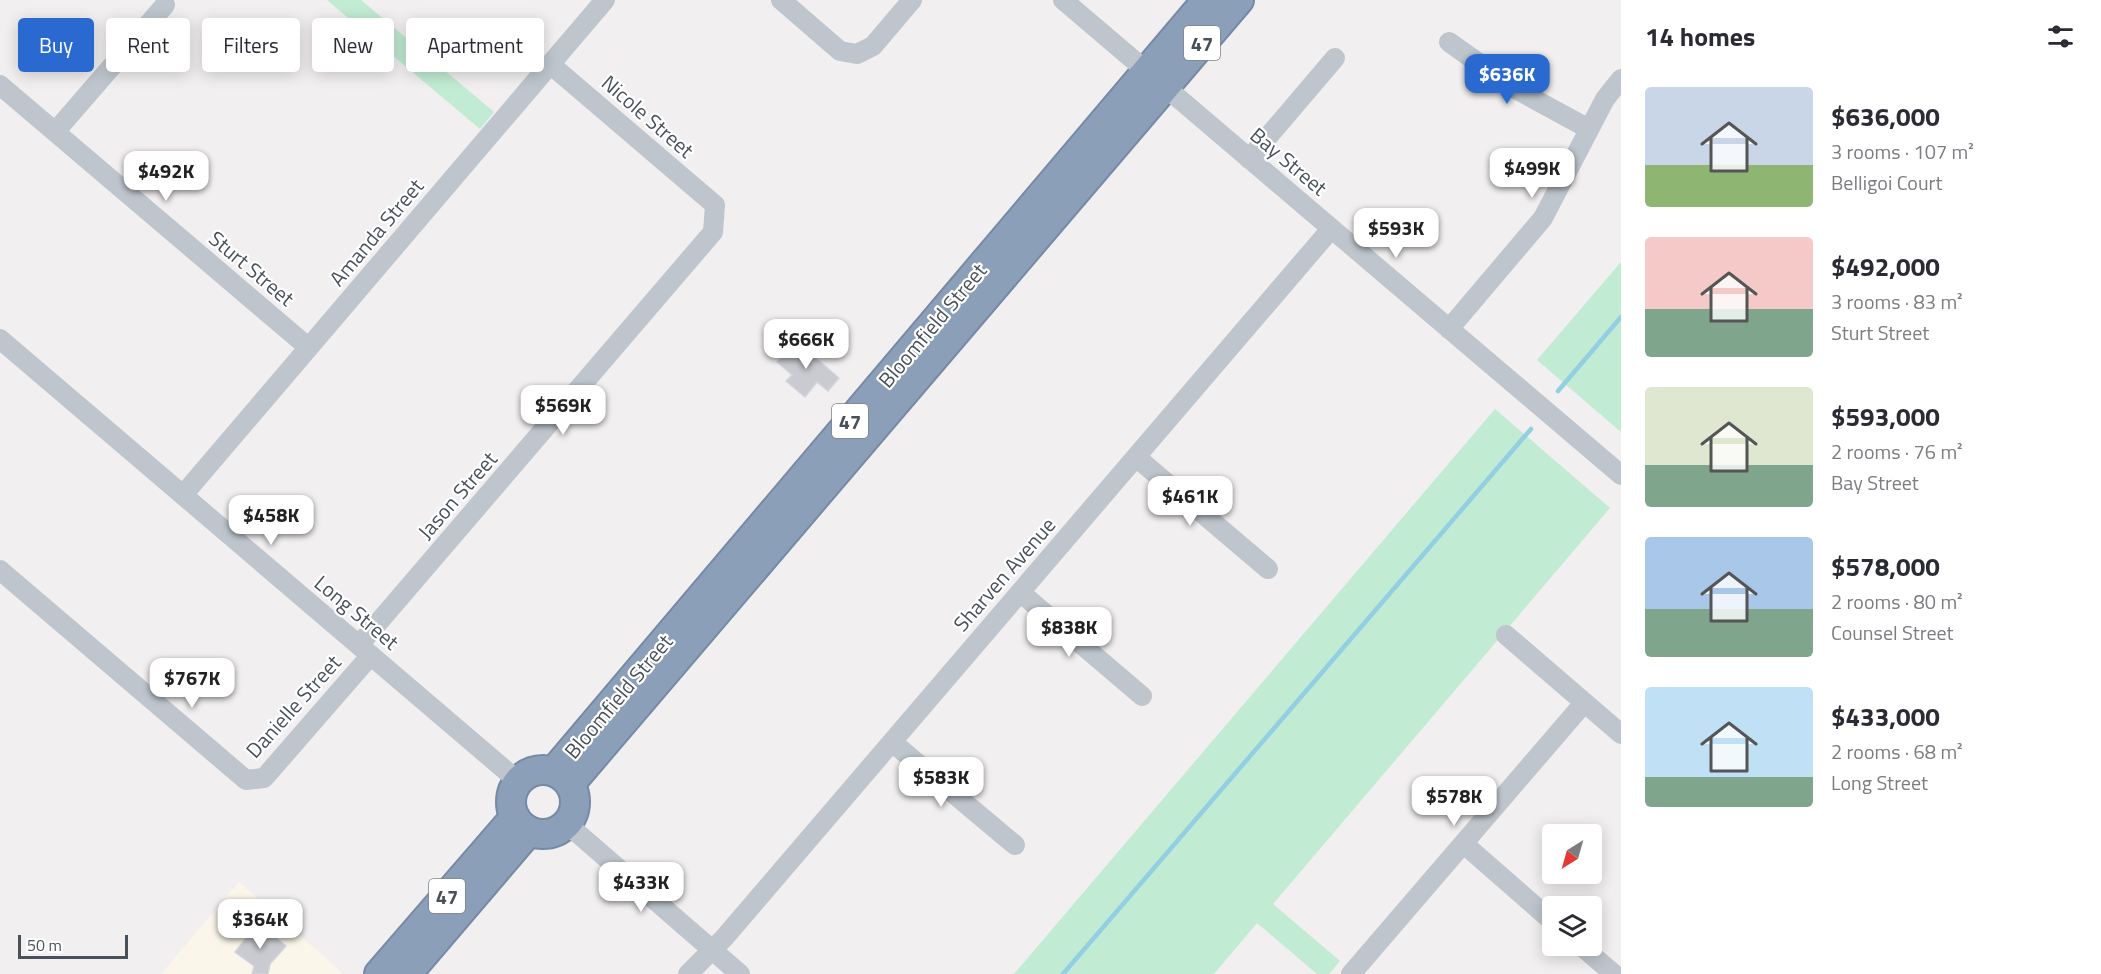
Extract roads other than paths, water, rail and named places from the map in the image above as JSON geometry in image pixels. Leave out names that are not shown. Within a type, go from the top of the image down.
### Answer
[{"type":"highway","name":"47","points":[[1156,79],[1207,0]]},
{"type":"highway","name":"47","points":[[1156,79],[1239,0]]},
{"type":"highway","name":"Bloomfield Street","points":[[562,777],[1156,79]]},
{"type":"highway","name":"Bloomfield Street","points":[[518,781],[535,770],[562,777],[574,794],[573,815],[567,824]]},
{"type":"highway","points":[[518,781],[513,789],[511,808],[522,824],[539,834],[559,830],[567,824]]},
{"type":"highway","name":"47","points":[[379,974],[522,824]]},
{"type":"highway","name":"47","points":[[407,974],[522,824]]},
{"type":"street","name":"Amanda Street","points":[[183,495],[605,0]]},
{"type":"street","points":[[782,0],[840,51],[857,54],[873,46],[912,0]]},
{"type":"street","name":"Bay Street","points":[[1063,0],[1621,475]]},
{"type":"street","points":[[55,132],[165,5]]},
{"type":"street","points":[[1449,42],[1512,87],[1589,129]]},
{"type":"street","points":[[1249,159],[1335,58]]},
{"type":"street","name":"Nicole Street","points":[[550,64],[715,205]]},
{"type":"street","points":[[1449,329],[1543,218],[1605,99],[1621,79]]},
{"type":"street","name":"Sturt Street","points":[[0,85],[308,348]]},
{"type":"street","name":"Jason Street","points":[[365,650],[713,232],[715,205]]},
{"type":"street","name":"Sharven Avenue","points":[[688,974],[724,938],[1331,229]]},
{"type":"street","name":"Long Street","points":[[0,339],[518,781]]},
{"type":"street","points":[[1136,457],[1268,569]]},
{"type":"street","name":"Danielle Street","points":[[0,570],[246,780],[264,778],[365,650]]},
{"type":"street","points":[[1020,592],[1142,696]]},
{"type":"street","points":[[1506,635],[1621,734]]},
{"type":"street","points":[[1351,974],[1584,703]]},
{"type":"street","points":[[892,742],[1015,845]]},
{"type":"street","points":[[567,824],[740,974]]},
{"type":"street","points":[[1464,844],[1542,912]]},
{"type":"street","points":[[1593,956],[1614,974]]},
{"type":"waterway","points":[[1558,391],[1621,317]]},
{"type":"waterway","points":[[1063,974],[1531,429]]}]
